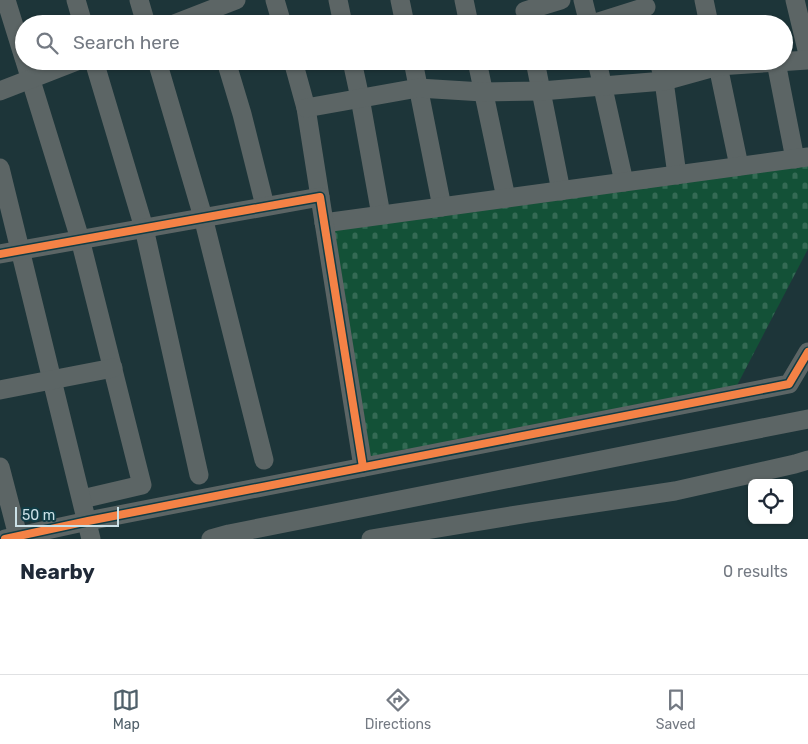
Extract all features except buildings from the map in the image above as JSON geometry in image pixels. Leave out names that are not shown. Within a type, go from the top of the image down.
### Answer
[{"type":"street","points":[[6,0],[15,30]]},
{"type":"street","points":[[76,0],[80,15]]},
{"type":"street","points":[[140,0],[144,15]]},
{"type":"street","points":[[211,11],[236,0]]},
{"type":"street","points":[[275,0],[279,15]]},
{"type":"street","points":[[338,0],[341,15]]},
{"type":"street","points":[[400,0],[403,15]]},
{"type":"street","points":[[464,0],[467,15]]},
{"type":"street","points":[[525,12],[560,0]]},
{"type":"street","points":[[583,0],[588,15]]},
{"type":"street","points":[[704,0],[707,15]]},
{"type":"street","points":[[795,0],[808,54]]},
{"type":"street","points":[[626,15],[646,10]]},
{"type":"street","points":[[793,61],[808,60]]},
{"type":"street","points":[[27,70],[80,239],[142,485],[82,499]]},
{"type":"street","points":[[0,91],[54,70]]},
{"type":"street","points":[[97,70],[144,228],[199,476]]},
{"type":"street","points":[[160,70],[203,217],[264,460]]},
{"type":"street","points":[[229,70],[265,206]]},
{"type":"street","points":[[295,70],[306,108],[363,467]]},
{"type":"street","points":[[354,70],[381,215]]},
{"type":"street","points":[[414,70],[442,207]]},
{"type":"street","points":[[478,70],[506,198]]},
{"type":"street","points":[[537,70],[561,190]]},
{"type":"street","points":[[599,70],[624,182]]},
{"type":"street","points":[[661,70],[677,175]]},
{"type":"street","points":[[306,108],[418,88],[483,92],[541,91],[664,81],[698,70]]},
{"type":"street","points":[[718,70],[739,166]]},
{"type":"street","points":[[324,223],[801,158],[778,70]]},
{"type":"street","points":[[0,168],[89,530]]},
{"type":"street","points":[[0,254],[320,197]]},
{"type":"street","points":[[0,467],[12,538],[89,530],[363,467],[789,384],[808,352]]},
{"type":"street","points":[[0,390],[113,368]]},
{"type":"street","points":[[211,539],[808,419]]},
{"type":"street","points":[[371,539],[529,513],[675,492],[808,460]]},
{"type":"green space","points":[[808,158],[808,249],[732,395],[364,467],[324,223]]},
{"type":"cycle path","points":[[0,254],[320,197],[363,467]]},
{"type":"cycle path","points":[[5,539],[88,521],[789,384],[808,352]]}]
